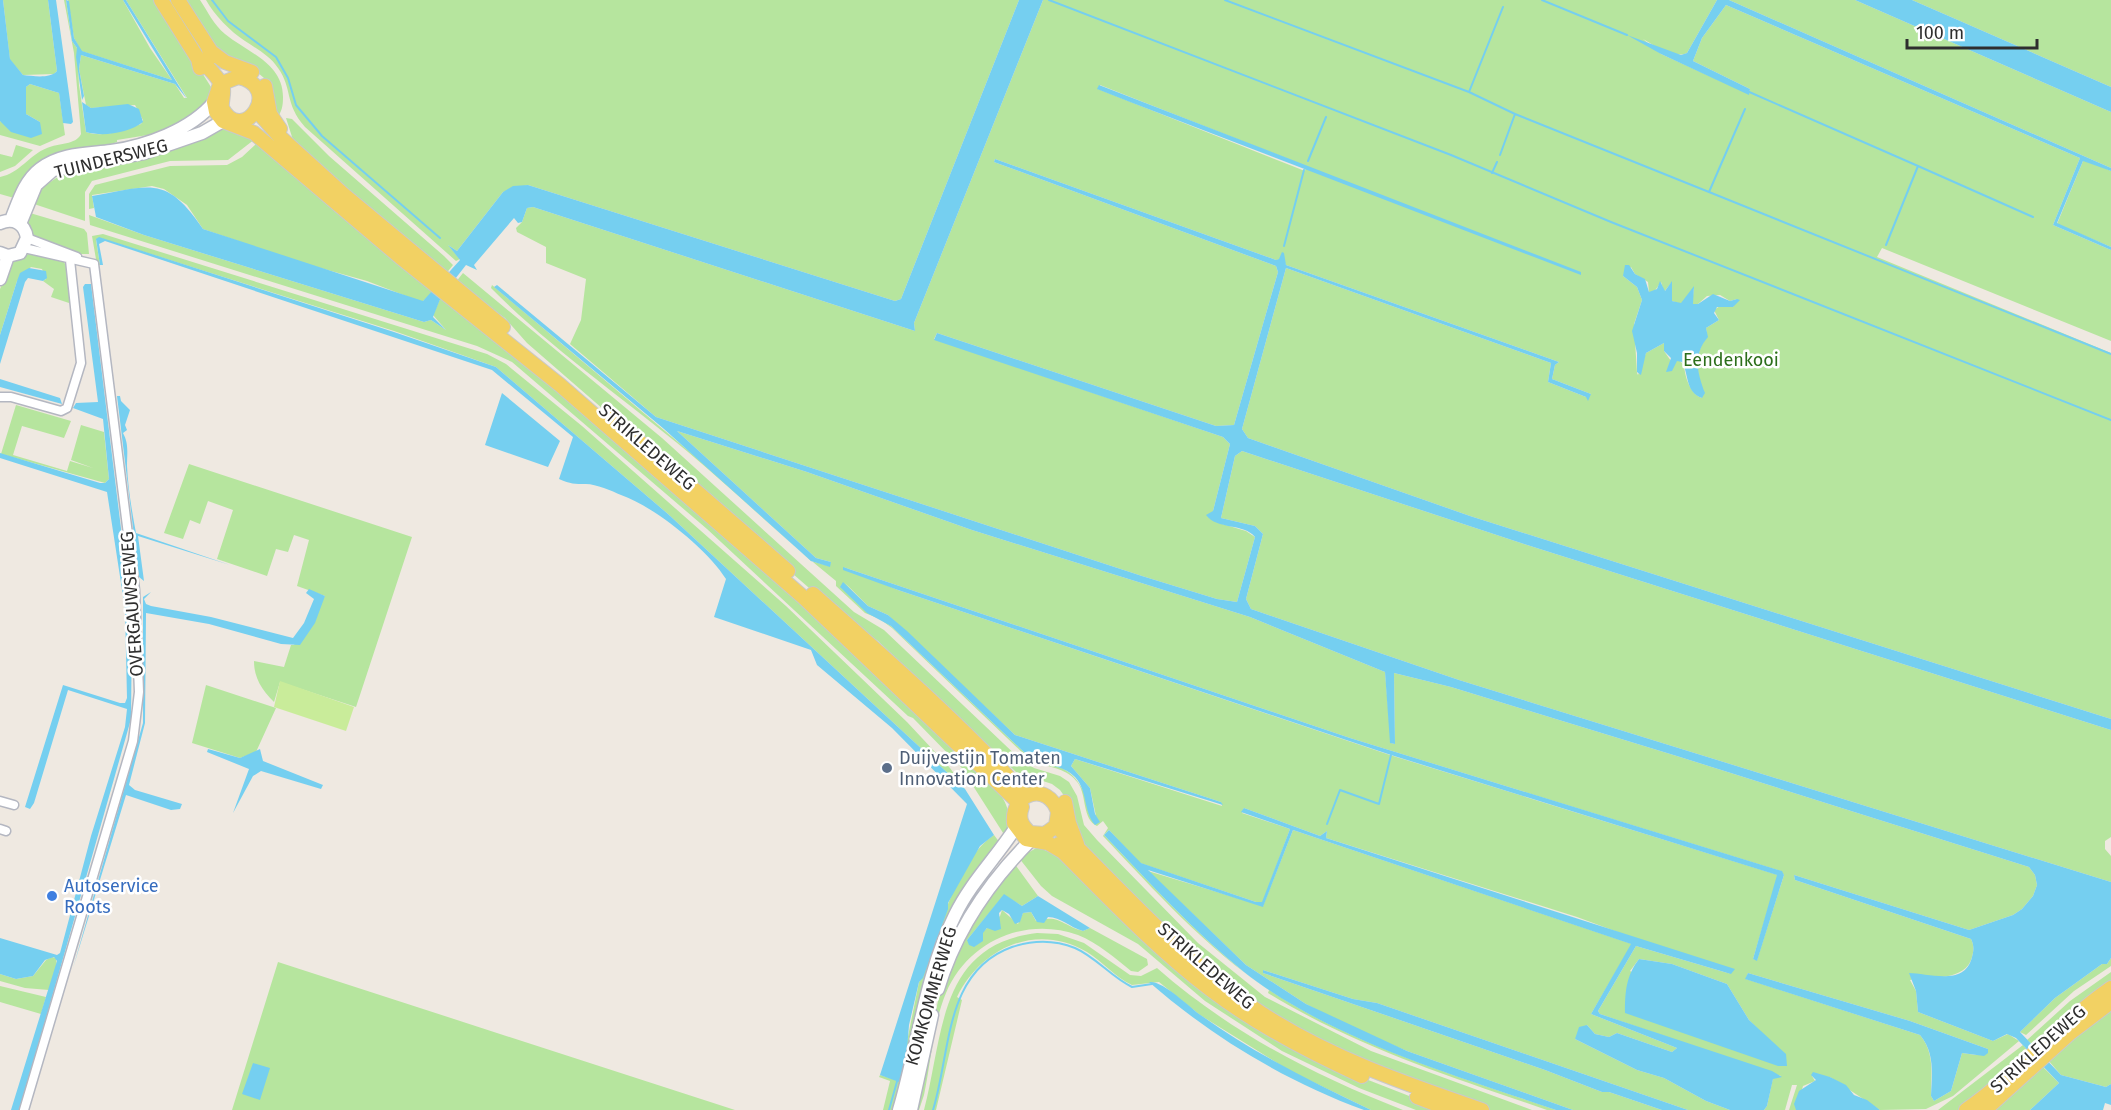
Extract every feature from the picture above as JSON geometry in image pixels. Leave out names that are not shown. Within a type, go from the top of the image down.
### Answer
[{"type":"main road","points":[[161,0],[198,59],[204,62],[220,89],[224,90],[221,104],[222,117],[250,120],[259,95],[254,86],[242,78],[220,89]]},
{"type":"main road","points":[[178,0],[209,50],[220,89]]},
{"type":"main road","points":[[209,50],[225,62],[260,78],[267,89],[273,120],[288,143]]},
{"type":"main road","name":"TUINDERSWEG","points":[[10,222],[28,182],[42,168],[64,157],[114,150],[149,141],[188,122],[220,89]]},
{"type":"main road","name":"TUINDERSWEG","points":[[10,222],[36,185],[53,170],[144,153],[195,134],[199,128],[222,117]]},
{"type":"main road","name":"STRIKLEDEWEG","points":[[250,120],[288,143],[445,285],[803,597],[997,783],[1020,802]]},
{"type":"main road","name":"STRIKLEDEWEG","points":[[250,120],[276,152],[636,438],[877,648],[1009,775],[1020,802]]},
{"type":"main road","points":[[0,279],[4,255],[25,243],[10,222]]},
{"type":"main road","points":[[1009,775],[1046,786],[1059,794],[1065,802],[1069,823],[1078,846]]},
{"type":"main road","points":[[1020,802],[1041,793],[1051,798],[1058,812],[1043,835]]},
{"type":"main road","points":[[1020,802],[1016,827],[1023,836],[1043,835]]},
{"type":"main road","points":[[1020,802],[1023,807],[1020,814],[1022,823],[1028,831],[1043,835]]},
{"type":"main road","name":"KOMKOMMERWEG","points":[[899,1110],[935,968],[948,930],[965,895],[1016,827]]},
{"type":"main road","name":"STRIKLEDEWEG","points":[[1043,835],[1078,846],[1196,962],[1260,1012],[1302,1036],[1370,1069],[1482,1110]]},
{"type":"main road","name":"STRIKLEDEWEG","points":[[1043,835],[1063,852],[1142,932],[1212,991],[1255,1021],[1343,1067],[1451,1110]]},
{"type":"main road","name":"KOMKOMMERWEG","points":[[911,1110],[938,990],[951,950],[972,912],[1043,835]]},
{"type":"main road","name":"STRIKLEDEWEG","points":[[1985,1110],[2084,1007],[2111,988]]},
{"type":"main road","name":"STRIKLEDEWEG","points":[[1966,1110],[2111,1002]]},
{"type":"street","points":[[25,243],[70,260],[94,264]]},
{"type":"street","points":[[25,243],[94,264]]},
{"type":"street","points":[[0,397],[11,397],[61,411],[67,408],[81,363],[70,260]]},
{"type":"street","name":"OVERGAUWSEWEG","points":[[24,1110],[133,741],[139,692],[135,590],[94,264]]},
{"type":"street","points":[[0,801],[14,805]]},
{"type":"green space","points":[[3,0],[48,0],[57,71],[54,74],[23,75],[10,60]]},
{"type":"green space","points":[[64,0],[66,0],[72,41],[77,48],[79,85],[86,132],[100,134],[114,132],[141,124],[143,120],[135,105],[91,108],[86,105],[79,69],[81,55],[175,84],[184,98],[187,98],[126,0],[156,0],[211,87],[205,107],[160,133],[117,140],[117,142],[91,151],[21,191],[16,190],[14,198],[0,194],[0,177],[13,172],[41,151],[51,146],[71,142],[79,138],[81,134],[74,53]]},
{"type":"green space","points":[[68,0],[123,0],[150,48],[172,80],[81,51],[74,38]]},
{"type":"green space","points":[[183,0],[200,0],[221,30],[262,60],[277,75],[283,97],[282,109],[276,119],[264,78],[257,72],[221,54]]},
{"type":"green space","points":[[206,0],[1019,0],[901,299],[895,301],[528,185],[503,192],[457,251],[448,245],[460,259],[456,261],[305,127],[294,111],[286,83],[275,64],[228,28]]},
{"type":"green space","name":"Eendenkooi","points":[[1043,0],[1717,0],[1687,53],[1670,53],[1643,39],[1661,54],[1749,94],[1750,89],[1693,61],[1702,38],[1726,5],[2080,158],[2053,225],[2111,250],[2111,341],[1882,248],[1877,257],[2111,353],[2111,719],[1470,516],[1248,438],[1242,429],[1286,268],[1551,363],[1548,382],[1586,397],[1591,394],[1552,379],[1555,365],[1559,362],[1286,265],[1283,259],[1276,260],[995,159],[994,162],[1276,266],[1278,272],[1234,425],[1216,426],[937,333],[934,339],[1223,437],[1230,444],[1213,511],[1219,523],[1246,531],[1255,537],[1237,602],[1217,599],[1142,576],[656,417],[570,344],[581,320],[586,279],[546,263],[546,247],[517,232],[516,228],[522,222],[527,208],[533,207],[915,331],[914,323]],"holes":[[[1100,85],[1306,166],[1305,171],[1098,89]],[[1631,267],[1635,274],[1648,282],[1649,292],[1654,292],[1661,282],[1664,292],[1671,283],[1672,301],[1681,304],[1694,288],[1692,304],[1698,304],[1707,296],[1720,295],[1730,301],[1737,299],[1733,307],[1720,306],[1714,310],[1719,320],[1706,328],[1707,337],[1702,344],[1698,358],[1702,398],[1691,389],[1684,365],[1679,360],[1671,361],[1664,351],[1664,343],[1646,353],[1638,375],[1634,324],[1642,300],[1637,287],[1623,276]]]},
{"type":"green space","points":[[1729,0],[1855,0],[2111,112],[2111,168]]},
{"type":"green space","points":[[1912,0],[2111,0],[2111,87]]},
{"type":"green space","points":[[30,84],[59,93],[65,135],[40,146],[0,135],[0,121],[6,124],[40,122],[26,114],[26,87]]},
{"type":"green space","points":[[286,118],[292,119],[329,156],[444,256],[453,265],[445,275],[293,140]]},
{"type":"green space","points":[[222,128],[255,139],[228,160],[170,161],[92,181],[85,192],[85,221],[34,204],[40,189],[62,174],[157,156]]},
{"type":"green space","points":[[258,142],[326,204],[434,291],[423,301],[419,301],[367,281],[299,262],[203,229],[187,205],[164,189],[152,186],[92,195],[94,208],[89,209],[89,194],[95,185],[170,166],[227,165],[242,157]]},
{"type":"green space","points":[[16,145],[33,150],[15,166],[0,172],[0,154],[12,157]]},
{"type":"green space","points":[[2087,160],[2111,171],[2111,247],[2057,224],[2083,161]]},
{"type":"green space","points":[[30,213],[84,229],[87,233],[89,254],[77,254],[32,236],[26,222]]},
{"type":"green space","points":[[89,215],[144,235],[424,322],[431,320],[446,330],[433,315],[441,297],[445,295],[713,521],[899,694],[1002,797],[1009,816],[1005,836],[961,767],[913,718],[908,716],[707,529],[512,362],[477,346],[90,225]]},
{"type":"green space","points":[[103,234],[487,354],[506,364],[582,426],[786,606],[907,722],[950,768],[965,789],[668,514],[496,367],[394,331],[100,238],[96,240],[100,265],[97,265],[92,236]]},
{"type":"green space","points":[[29,254],[64,262],[68,270],[72,304],[51,297],[54,289],[43,281],[46,279],[42,269],[31,267],[17,281],[0,335],[0,289],[13,260]]},
{"type":"green space","points":[[463,273],[662,438],[854,612],[884,630],[1022,761],[1034,768],[1060,776],[1069,782],[1077,796],[1084,825],[1097,840],[1198,943],[1265,997],[1371,1051],[1532,1110],[1490,1110],[1396,1076],[1283,1022],[1194,956],[1080,841],[1067,800],[1060,790],[1052,784],[1016,772],[878,641],[839,614],[527,343],[505,318],[455,283]]},
{"type":"green space","points":[[492,285],[703,463],[795,546],[664,432],[537,331],[491,288]]},
{"type":"green space","points":[[16,405],[71,421],[64,438],[22,426],[13,455],[67,471],[70,461],[93,468],[71,460],[81,425],[104,432],[109,479],[105,483],[1,454]]},
{"type":"green space","points":[[677,431],[807,472],[972,530],[1250,617],[1385,672],[1391,743],[1395,744],[1394,673],[1451,687],[2029,867],[2035,875],[2037,885],[2033,896],[2022,909],[2013,915],[1969,930],[1794,875],[1795,880],[1971,939],[1972,957],[1962,971],[1946,976],[1910,980],[1916,991],[1918,1012],[1993,1041],[2008,1034],[2019,1041],[1953,1096],[1926,1109],[1880,1110],[1830,1077],[1812,1076],[1815,1081],[1803,1086],[1796,1110],[1789,1110],[1797,1085],[1792,1085],[1785,1110],[1764,1110],[1767,1106],[1773,1078],[1781,1076],[1600,1014],[1598,1011],[1636,946],[1731,974],[1577,917],[1326,838],[1327,831],[1320,836],[1244,808],[1242,813],[1290,829],[1263,902],[1256,902],[1140,863],[1109,830],[1104,835],[1207,940],[1244,972],[1278,996],[1315,1017],[1394,1053],[1556,1110],[1547,1110],[1404,1059],[1301,1012],[1268,993],[1269,990],[1246,974],[1224,956],[1182,918],[1103,836],[1108,828],[1103,821],[1097,826],[1092,823],[1081,788],[1073,777],[1027,757],[892,628],[880,619],[865,613],[836,586],[836,581],[812,561],[829,566],[831,562],[816,558]],"holes":[[[843,567],[1350,738],[1781,871],[1784,875],[1757,960],[1753,959],[1778,875],[1390,755],[898,590]],[[845,583],[868,606],[888,615],[1015,735],[1221,802],[1222,806],[1075,759],[1071,766],[1090,788],[1096,816],[1082,788],[1073,776],[1059,767],[1028,756],[891,626],[871,613]],[[1639,959],[1672,964],[1727,984],[1749,1020],[1764,1035],[1630,971]],[[1748,973],[1910,1021],[1988,1049],[1976,1055],[1962,1053],[1951,1091],[1934,1101],[1931,1096],[1930,1056],[1920,1035],[1746,979]]]},
{"type":"green space","points":[[1242,451],[1524,544],[2111,730],[2111,837],[2105,841],[2105,849],[2111,856],[2111,882],[1459,680],[1251,609],[1246,599],[1263,534],[1255,526],[1221,518],[1235,456]]},
{"type":"green space","points":[[189,464],[412,537],[356,707],[280,682],[274,702],[262,688],[255,673],[254,661],[284,667],[291,645],[294,645],[325,596],[297,586],[309,540],[294,535],[288,552],[276,549],[267,576],[217,559],[233,510],[208,501],[200,524],[190,520],[183,539],[164,533]]},
{"type":"green space","points":[[280,681],[354,707],[346,731],[274,707]]},
{"type":"green space","points":[[206,685],[276,708],[256,752],[240,758],[192,743]]},
{"type":"green space","points":[[1293,830],[1632,944],[1591,1014],[1677,1048],[1672,1052],[1617,1033],[1609,1037],[1595,1034],[1587,1025],[1575,1039],[1637,1070],[1664,1078],[1706,1101],[1730,1110],[1688,1110],[1377,1003],[1353,999],[1263,970],[1263,973],[1545,1070],[1602,1092],[1609,1092],[1662,1110],[1573,1110],[1407,1051],[1352,1028],[1306,1004],[1246,965],[1148,871],[1263,906]]},
{"type":"green space","points":[[994,835],[1000,843],[963,894],[896,1110],[883,1110],[890,1081],[879,1077],[880,1075],[899,1081],[919,982],[923,977],[950,900],[969,862],[981,846]]},
{"type":"green space","points":[[1038,847],[1058,856],[1077,874],[1358,1076],[1445,1110],[1416,1110],[1359,1088],[1282,1051],[1205,1001],[1138,944],[1052,896],[1019,858]]},
{"type":"green space","points":[[1014,863],[1038,896],[1022,906],[1004,895],[967,940],[983,938],[982,933],[1000,916],[1002,910],[1018,924],[1023,913],[1031,912],[1036,921],[1056,920],[1083,931],[1090,928],[1147,959],[1148,965],[1138,972],[1131,971],[1092,942],[1078,935],[1058,930],[1019,931],[1001,937],[984,947],[969,959],[956,975],[946,993],[935,1030],[924,1095],[919,1110],[914,1110],[940,992],[961,937]]},
{"type":"green space","points":[[1037,933],[1058,934],[1084,943],[1130,975],[1141,976],[1157,968],[1214,1012],[1274,1050],[1337,1082],[1403,1110],[1371,1110],[1290,1071],[1200,1015],[1159,982],[1132,985],[1087,952],[1068,943],[1049,939],[1030,940],[995,953],[967,980],[957,997],[962,1000],[936,1110],[924,1110],[942,1024],[963,974],[980,955],[1005,941]]},
{"type":"green space","points":[[56,958],[57,966],[49,990],[25,988],[0,981],[0,974],[16,979],[33,976],[46,960]]},
{"type":"green space","points":[[2111,958],[2111,966],[2074,991],[2026,1035],[2020,1032],[2055,998],[2102,964],[2107,964]]},
{"type":"green space","points":[[278,962],[735,1110],[232,1110]]},
{"type":"green space","points":[[2111,972],[2111,986],[2033,1045],[2027,1040],[2070,1001]]},
{"type":"green space","points":[[0,986],[46,997],[41,1014],[0,1002]]},
{"type":"green space","points":[[2111,1004],[2111,1084],[2106,1087],[2061,1075],[2048,1060]]},
{"type":"green space","points":[[2023,1045],[2028,1051],[1963,1110],[1938,1110]]},
{"type":"green space","points":[[2043,1067],[2059,1083],[2030,1110],[1989,1110]]},
{"type":"water","points":[[0,0],[3,0],[10,59],[23,75],[41,76],[54,74],[57,71],[48,0],[56,0],[73,122],[71,124],[63,123],[59,93],[30,84],[26,87],[26,114],[40,122],[42,134],[31,138],[11,132],[0,121]]},
{"type":"water","points":[[66,0],[69,1],[74,38],[82,51],[172,80],[123,0],[126,0],[187,99],[175,84],[81,55],[79,69],[84,96],[82,100],[76,57],[77,48],[72,41]]},
{"type":"water","points":[[1019,0],[1043,0],[914,323],[915,331],[533,207],[527,208],[522,222],[518,223],[514,218],[474,265],[477,270],[466,265],[441,297],[433,317],[446,330],[431,320],[424,322],[144,235],[96,217],[92,196],[129,189],[155,188],[178,199],[203,229],[423,301],[460,260],[448,245],[457,251],[503,192],[513,186],[528,185],[895,301],[901,299]]},
{"type":"water","points":[[1717,0],[1729,0],[2111,168],[2111,171],[2083,161],[2057,223],[2111,247],[2111,250],[2053,225],[2080,158],[1726,5],[1702,38],[1693,61],[1750,89],[1749,95],[1661,54],[1627,35],[1681,55],[1687,53]]},
{"type":"water","points":[[1855,0],[1912,0],[2111,87],[2111,112]]},
{"type":"water","points":[[1099,85],[1581,272],[1581,275],[1097,89]]},
{"type":"water","points":[[82,102],[91,108],[128,104],[139,109],[143,122],[131,129],[116,133],[86,132]]},
{"type":"water","points":[[995,159],[1276,260],[1282,252],[1286,265],[1559,362],[1555,365],[1552,379],[1591,394],[1588,401],[1586,397],[1548,382],[1551,363],[1286,268],[1242,429],[1248,438],[1470,516],[2111,719],[2111,730],[1524,544],[1242,451],[1235,456],[1221,518],[1255,526],[1263,534],[1246,599],[1251,609],[1459,680],[2111,882],[2111,958],[2107,964],[2102,964],[2055,998],[2020,1032],[2061,1075],[2106,1087],[2111,1084],[2111,1105],[2105,1103],[2103,1110],[2030,1110],[2059,1083],[2016,1038],[2007,1034],[1993,1041],[1918,1012],[1916,991],[1909,973],[1945,976],[1962,972],[1972,957],[1971,939],[1795,880],[1794,875],[1969,930],[2013,915],[2022,909],[2033,896],[2037,885],[2035,875],[2029,867],[1451,687],[1394,673],[1395,744],[1390,743],[1385,672],[1250,617],[972,530],[807,472],[677,431],[816,558],[831,562],[830,567],[811,561],[664,429],[494,287],[497,285],[656,417],[1142,576],[1217,599],[1237,602],[1255,537],[1244,530],[1217,523],[1206,515],[1213,511],[1230,444],[1223,437],[934,340],[937,333],[1216,426],[1234,425],[1278,272],[1276,266],[994,162]]},
{"type":"water","points":[[99,237],[496,367],[668,514],[965,789],[994,835],[980,846],[948,903],[948,909],[923,978],[919,982],[909,1025],[906,1062],[899,1082],[880,1075],[967,804],[892,728],[817,665],[811,650],[714,617],[726,579],[706,555],[679,530],[649,509],[613,492],[590,484],[572,483],[559,479],[573,437],[492,370],[105,241],[99,244],[103,265],[100,265],[96,239]]},
{"type":"water","points":[[1625,265],[1629,265],[1635,274],[1645,279],[1649,292],[1657,289],[1660,281],[1665,291],[1672,281],[1672,301],[1681,303],[1694,286],[1693,304],[1698,304],[1713,294],[1730,301],[1740,300],[1733,307],[1717,307],[1714,313],[1719,320],[1706,328],[1708,337],[1698,357],[1700,378],[1705,393],[1702,398],[1690,387],[1682,362],[1677,361],[1672,371],[1666,372],[1671,358],[1664,351],[1664,343],[1646,353],[1641,375],[1637,372],[1637,353],[1632,331],[1642,300],[1637,287],[1623,276]]},
{"type":"water","points":[[29,268],[46,271],[47,278],[43,281],[28,278],[25,282],[0,364],[0,335],[20,273]]},
{"type":"water","points":[[85,284],[91,284],[132,618],[131,719],[20,1110],[11,1110],[57,961],[54,957],[45,960],[33,976],[16,979],[0,974],[0,938],[57,955],[60,953],[91,836],[125,727],[127,709],[68,690],[34,803],[30,809],[25,807],[63,685],[120,703],[125,703],[127,698],[125,609],[107,492],[0,458],[0,453],[100,483],[105,483],[109,479],[103,419],[73,408],[76,403],[98,402],[83,287]]},
{"type":"water","points":[[0,379],[60,398],[62,404],[0,387]]},
{"type":"water","points":[[502,393],[560,441],[548,467],[485,445]]},
{"type":"water","points":[[117,396],[120,396],[121,401],[130,410],[125,425],[127,430],[123,433],[127,445],[128,483],[136,533],[230,565],[138,536],[144,581],[139,577]]},
{"type":"water","points":[[843,567],[1350,738],[1782,871],[1784,875],[1757,961],[1753,959],[1777,875],[1391,755],[898,590],[843,570]]},
{"type":"water","points":[[843,582],[868,606],[888,615],[907,631],[1015,735],[1221,802],[1223,805],[1075,759],[1071,766],[1090,788],[1095,814],[1100,822],[1095,825],[1089,814],[1082,788],[1075,777],[1064,769],[1039,762],[1028,756],[891,626],[867,613],[840,587]]},
{"type":"water","points":[[309,589],[325,596],[315,623],[300,645],[281,644],[209,624],[146,613],[145,723],[129,785],[135,790],[182,804],[180,809],[171,810],[126,795],[73,968],[143,723],[143,597],[151,592],[144,599],[146,604],[151,606],[211,617],[293,638],[304,623],[314,599],[306,593]]},
{"type":"water","points":[[208,749],[240,758],[260,749],[263,761],[323,785],[321,789],[261,771],[253,776],[233,813],[249,769],[207,752]]},
{"type":"water","points":[[1244,808],[1320,836],[1327,831],[1326,838],[1735,969],[1731,974],[1636,946],[1598,1011],[1600,1014],[1772,1071],[1782,1077],[1773,1079],[1767,1106],[1764,1110],[1730,1110],[1706,1101],[1664,1078],[1637,1070],[1575,1039],[1579,1027],[1587,1025],[1595,1034],[1609,1037],[1617,1033],[1672,1052],[1677,1048],[1591,1014],[1631,944],[1293,830],[1263,907],[1148,870],[1246,965],[1306,1004],[1407,1051],[1573,1110],[1556,1110],[1435,1069],[1353,1036],[1314,1017],[1278,996],[1225,956],[1172,906],[1104,835],[1109,830],[1141,863],[1256,902],[1262,902],[1290,829],[1241,812]]},
{"type":"water","points":[[1004,894],[1022,906],[1038,896],[1090,928],[1083,931],[1053,917],[1048,917],[1044,923],[1037,922],[1031,912],[1023,913],[1020,922],[1015,924],[1009,914],[1002,910],[999,913],[1001,929],[995,931],[987,928],[983,933],[983,941],[974,947],[969,945],[967,940]]},
{"type":"water","points":[[1639,959],[1672,964],[1727,984],[1749,1020],[1786,1054],[1787,1066],[1778,1066],[1625,1013],[1627,984]]},
{"type":"water","points":[[1263,970],[1353,999],[1377,1003],[1688,1110],[1662,1110],[1609,1092],[1602,1092],[1545,1070],[1263,973]]},
{"type":"water","points":[[1748,973],[1910,1021],[1988,1049],[1988,1053],[1984,1056],[1962,1053],[1951,1091],[1934,1101],[1931,1096],[1930,1056],[1920,1035],[1745,979]]},
{"type":"water","points":[[1149,982],[1161,985],[1222,1030],[1263,1055],[1371,1110],[1364,1110],[1306,1086],[1250,1056],[1198,1021]]},
{"type":"water","points":[[253,1063],[270,1068],[260,1100],[242,1094]]},
{"type":"water","points":[[1813,1072],[1846,1085],[1854,1095],[1867,1100],[1880,1110],[1796,1110],[1794,1104],[1799,1091],[1816,1080],[1811,1075]]},
{"type":"waterway","points":[[212,0],[228,21],[276,57],[288,78],[296,105],[322,136],[440,238]]},
{"type":"waterway","points":[[1049,0],[1451,155],[1611,222],[2111,420]]},
{"type":"waterway","points":[[1225,0],[1469,92],[1503,7]]},
{"type":"waterway","points":[[1542,0],[1627,35]]},
{"type":"waterway","points":[[1747,91],[1918,166]]},
{"type":"waterway","points":[[1469,92],[1515,114],[1500,155]]},
{"type":"waterway","points":[[1515,114],[1709,192],[1745,109]]},
{"type":"waterway","points":[[1308,161],[1326,117]]},
{"type":"waterway","points":[[1492,173],[1497,162]]},
{"type":"waterway","points":[[1886,245],[1918,166],[2033,217]]},
{"type":"waterway","points":[[1284,246],[1304,170]]},
{"type":"waterway","points":[[1709,192],[2111,354]]},
{"type":"waterway","points":[[1327,824],[1340,790],[1379,804],[1391,755]]},
{"type":"waterway","points":[[933,1110],[948,1039],[962,994],[974,974],[990,959],[1020,945],[1036,942],[1060,943],[1083,952],[1132,987],[1152,984]]},
{"type":"waterway","points":[[889,1110],[898,1078]]},
{"type":"place","name":"Duijvestijn Tomaten Innovation Center","points":[[887,768]]},
{"type":"place","name":"Autoservice Roots","points":[[52,896]]}]
